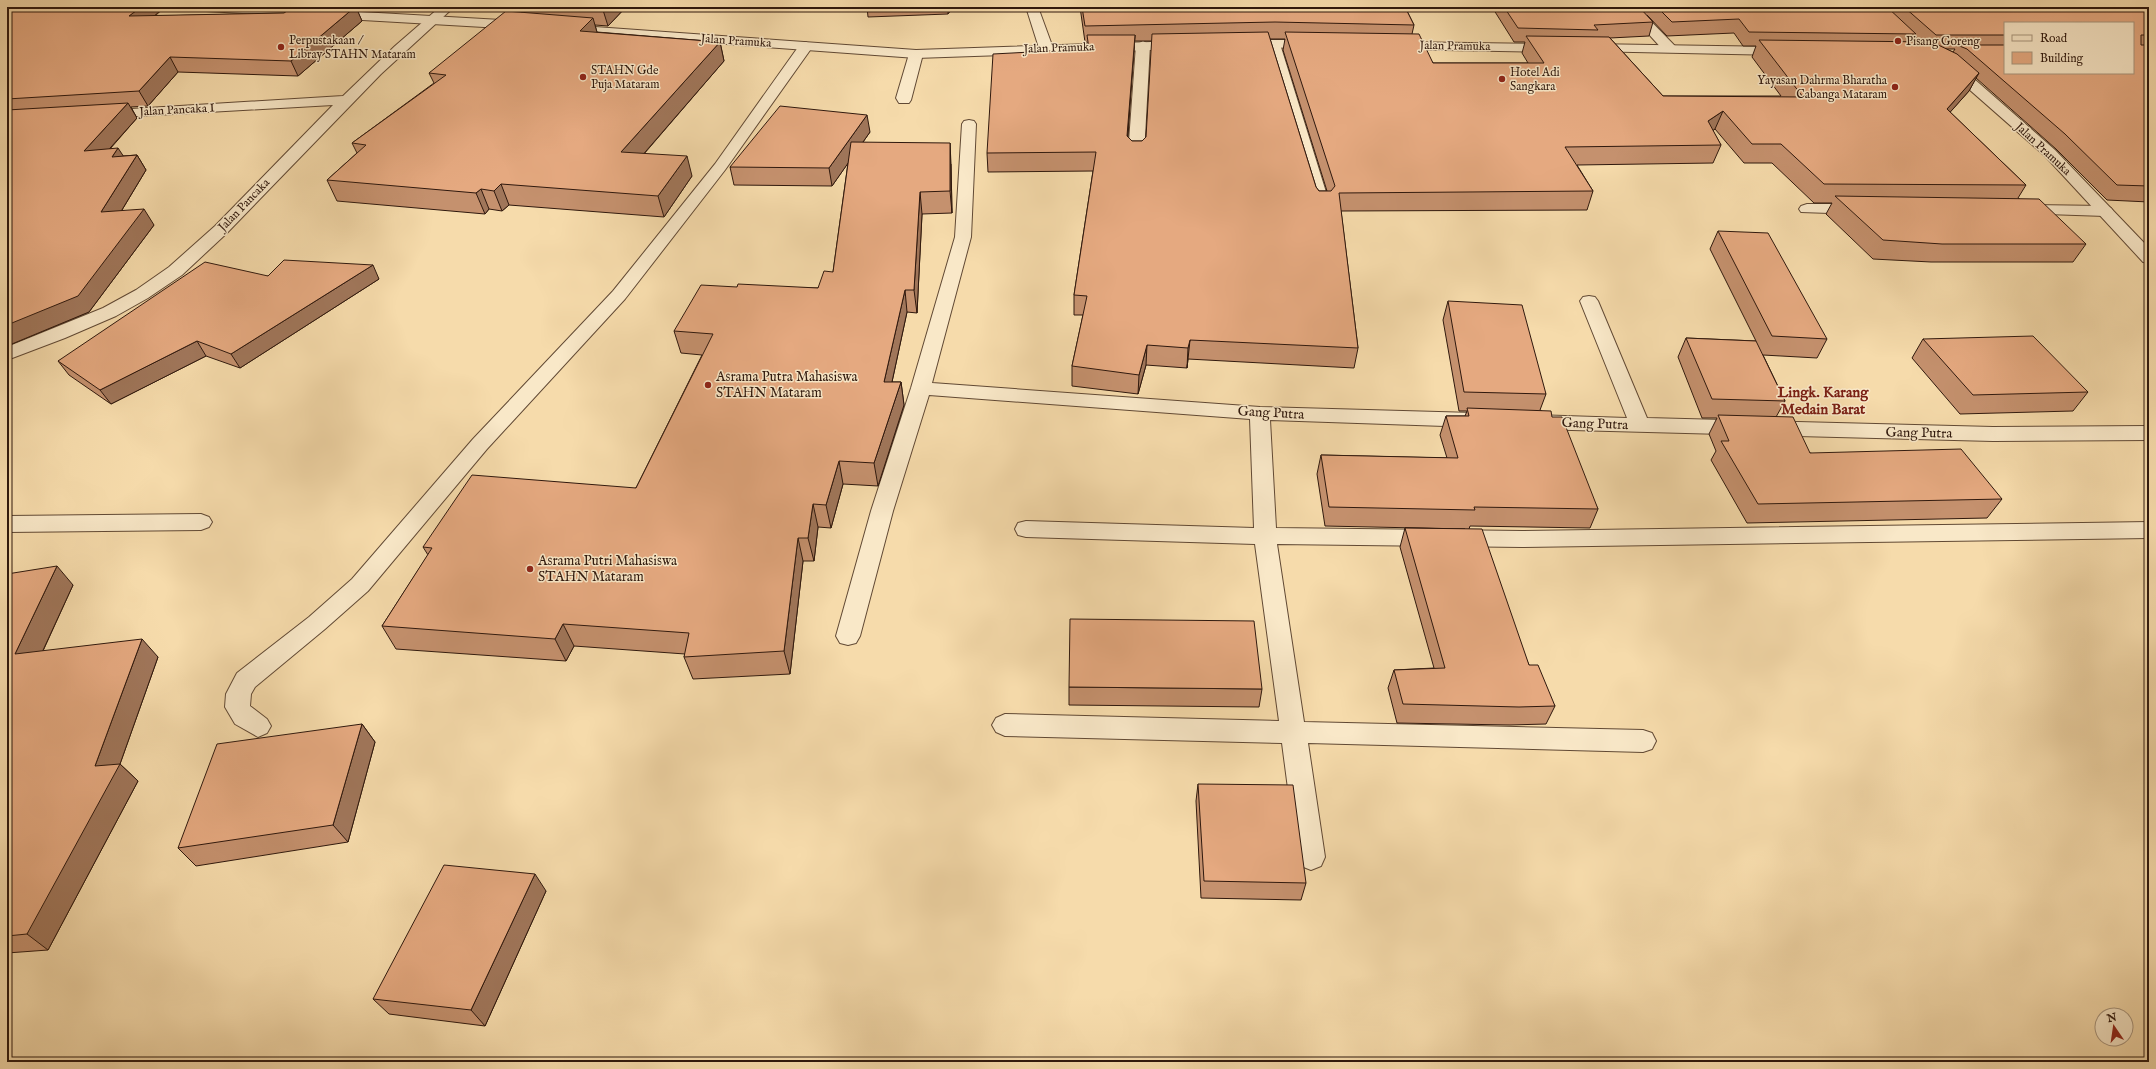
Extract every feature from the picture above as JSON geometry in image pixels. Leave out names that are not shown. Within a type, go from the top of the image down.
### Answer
[{"type":"street","points":[[206,7],[537,26]]},
{"type":"street","name":"Jalan Pancaka","points":[[7,354],[96,319],[143,294],[175,271],[212,238],[347,100],[448,7]]},
{"type":"street","points":[[1032,7],[1046,48]]},
{"type":"street","points":[[1630,7],[1670,49]]},
{"type":"street","name":"Jalan Pramuka","points":[[553,28],[916,54],[1046,48],[1197,45]]},
{"type":"street","points":[[1227,44],[1328,45]]},
{"type":"street","points":[[1273,44],[1322,205]]},
{"type":"street","name":"Jalan Pramuka","points":[[1384,45],[1796,51]]},
{"type":"street","points":[[258,726],[248,722],[240,715],[236,707],[239,689],[246,680],[317,623],[360,585],[480,444],[619,295],[720,167],[806,46]]},
{"type":"street","points":[[1136,155],[1143,46]]},
{"type":"street","points":[[904,100],[903,98],[916,54]]},
{"type":"street","name":"Jalan Pramuka","points":[[1949,56],[1953,67],[2050,153],[2149,258]]},
{"type":"street","name":"Jalan Pancaka I","points":[[86,116],[347,100]]},
{"type":"street","points":[[848,636],[882,511],[921,388],[963,237],[969,124]]},
{"type":"street","points":[[1807,209],[1877,210]]},
{"type":"street","points":[[2003,210],[2105,210]]},
{"type":"street","points":[[1589,301],[1640,425]]},
{"type":"street","name":"Gang Putra","points":[[921,388],[1260,413],[1490,421]]},
{"type":"street","points":[[1260,413],[1265,536],[1311,858]]},
{"type":"street","name":"Gang Putra","points":[[1514,421],[1993,434],[2149,433]]},
{"type":"street","points":[[7,524],[201,522]]},
{"type":"street","points":[[1026,529],[1265,536],[1522,539],[2149,530]]},
{"type":"street","points":[[1005,725],[1643,741]]},
{"type":"building","points":[[7,7],[141,7],[129,16],[284,13],[293,7],[355,7],[291,61],[170,57],[139,91],[7,99]]},
{"type":"building","points":[[560,7],[606,7],[603,10]]},
{"type":"building","points":[[867,7],[919,7],[867,9]]},
{"type":"building","points":[[1082,7],[1405,7],[1414,25],[1275,22],[1085,26]]},
{"type":"building","points":[[1504,7],[1639,7],[1653,22],[1594,25],[1598,30],[1518,28]]},
{"type":"building","points":[[1657,7],[1887,7],[1916,34],[1749,32],[1739,19],[1672,22]]},
{"type":"building","points":[[1904,7],[2149,7],[2149,35],[2141,35],[2141,45],[2149,45],[2149,186],[2117,185],[2065,134],[1967,49],[1957,45],[2004,45],[2004,74],[2134,74],[2134,22],[2004,22],[2004,35],[1936,35]]},
{"type":"building","points":[[506,11],[593,18],[580,31],[720,42],[621,152],[687,156],[658,196],[501,184],[494,191],[481,189],[476,193],[327,180],[366,145],[352,143],[446,75],[429,73]]},
{"type":"building","points":[[1268,32],[1316,187],[1319,191],[1331,191],[1335,186],[1285,32],[1419,34],[1433,63],[1544,63],[1526,36],[1609,37],[1663,96],[1803,97],[1759,40],[1932,42],[1957,54],[1979,73],[1947,109],[2026,185],[1824,184],[1781,144],[1752,144],[1723,111],[1708,121],[1721,145],[1565,147],[1593,191],[1339,193],[1358,348],[1190,340],[1188,348],[1147,345],[1139,375],[1072,366],[1087,296],[1074,295],[1096,152],[987,153],[993,54],[1089,49],[1087,35],[1135,35],[1127,136],[1132,141],[1142,141],[1146,137],[1152,34]]},
{"type":"building","points":[[128,103],[84,151],[118,148],[112,157],[137,155],[101,212],[144,209],[78,296],[7,325],[7,110]]},
{"type":"building","points":[[780,106],[867,115],[829,168],[730,167]]},
{"type":"building","points":[[851,142],[950,143],[950,191],[920,192],[914,290],[905,290],[884,382],[901,382],[874,463],[839,461],[826,505],[813,504],[808,538],[798,538],[784,651],[684,657],[689,633],[563,624],[555,639],[382,626],[432,548],[423,547],[472,475],[636,488],[713,334],[674,331],[701,285],[737,287],[738,284],[818,288],[824,271],[833,272]]},
{"type":"building","points":[[1835,196],[2039,199],[2086,244],[1942,244],[1883,240]]},
{"type":"building","points":[[1718,231],[1768,233],[1827,339],[1772,336]]},
{"type":"building","points":[[284,260],[373,265],[231,354],[197,341],[100,390],[58,361],[205,262],[268,276]]},
{"type":"building","points":[[1448,301],[1522,305],[1546,394],[1464,392]]},
{"type":"building","points":[[2033,336],[2088,392],[1973,395],[1923,339]]},
{"type":"building","points":[[1686,338],[1756,341],[1785,401],[1712,399]]},
{"type":"building","points":[[1467,408],[1551,411],[1552,417],[1562,417],[1598,509],[1474,507],[1475,510],[1329,507],[1321,455],[1458,458],[1446,416],[1469,416]]},
{"type":"building","points":[[1718,415],[1793,417],[1810,453],[1961,449],[2002,499],[1758,504],[1721,441],[1729,441]]},
{"type":"building","points":[[1405,528],[1482,529],[1529,665],[1538,665],[1555,706],[1519,707],[1403,704],[1394,670],[1445,668]]},
{"type":"building","points":[[57,566],[15,654],[142,639],[95,766],[120,764],[27,934],[7,936],[7,574]]},
{"type":"building","points":[[1070,619],[1254,621],[1262,689],[1069,687]]},
{"type":"building","points":[[362,724],[333,825],[178,848],[217,744]]},
{"type":"building","points":[[1198,784],[1293,785],[1306,883],[1204,881]]},
{"type":"building","points":[[444,865],[535,874],[471,1010],[373,999]]},
{"type":"place","name":"Pisang Goreng","points":[[1898,41]]},
{"type":"place","name":"Perpustakaan / Libray STAHN Mataram","points":[[281,47]]},
{"type":"place","name":"STAHN Gde Puja Mataram","points":[[583,77]]},
{"type":"place","name":"Hotel Adi Sangkara","points":[[1502,79]]},
{"type":"place","name":"Yayasan Dahrma Bharatha Cabanga Mataram","points":[[1895,87]]},
{"type":"place","name":"Asrama Putra Mahasiswa STAHN Mataram","points":[[708,385]]},
{"type":"place","name":"Asrama Putri Mahasiswa STAHN Mataram","points":[[530,569]]},
{"type":"district","name":"Lingk. Karang Medain Barat","points":[[1823,400]]}]
